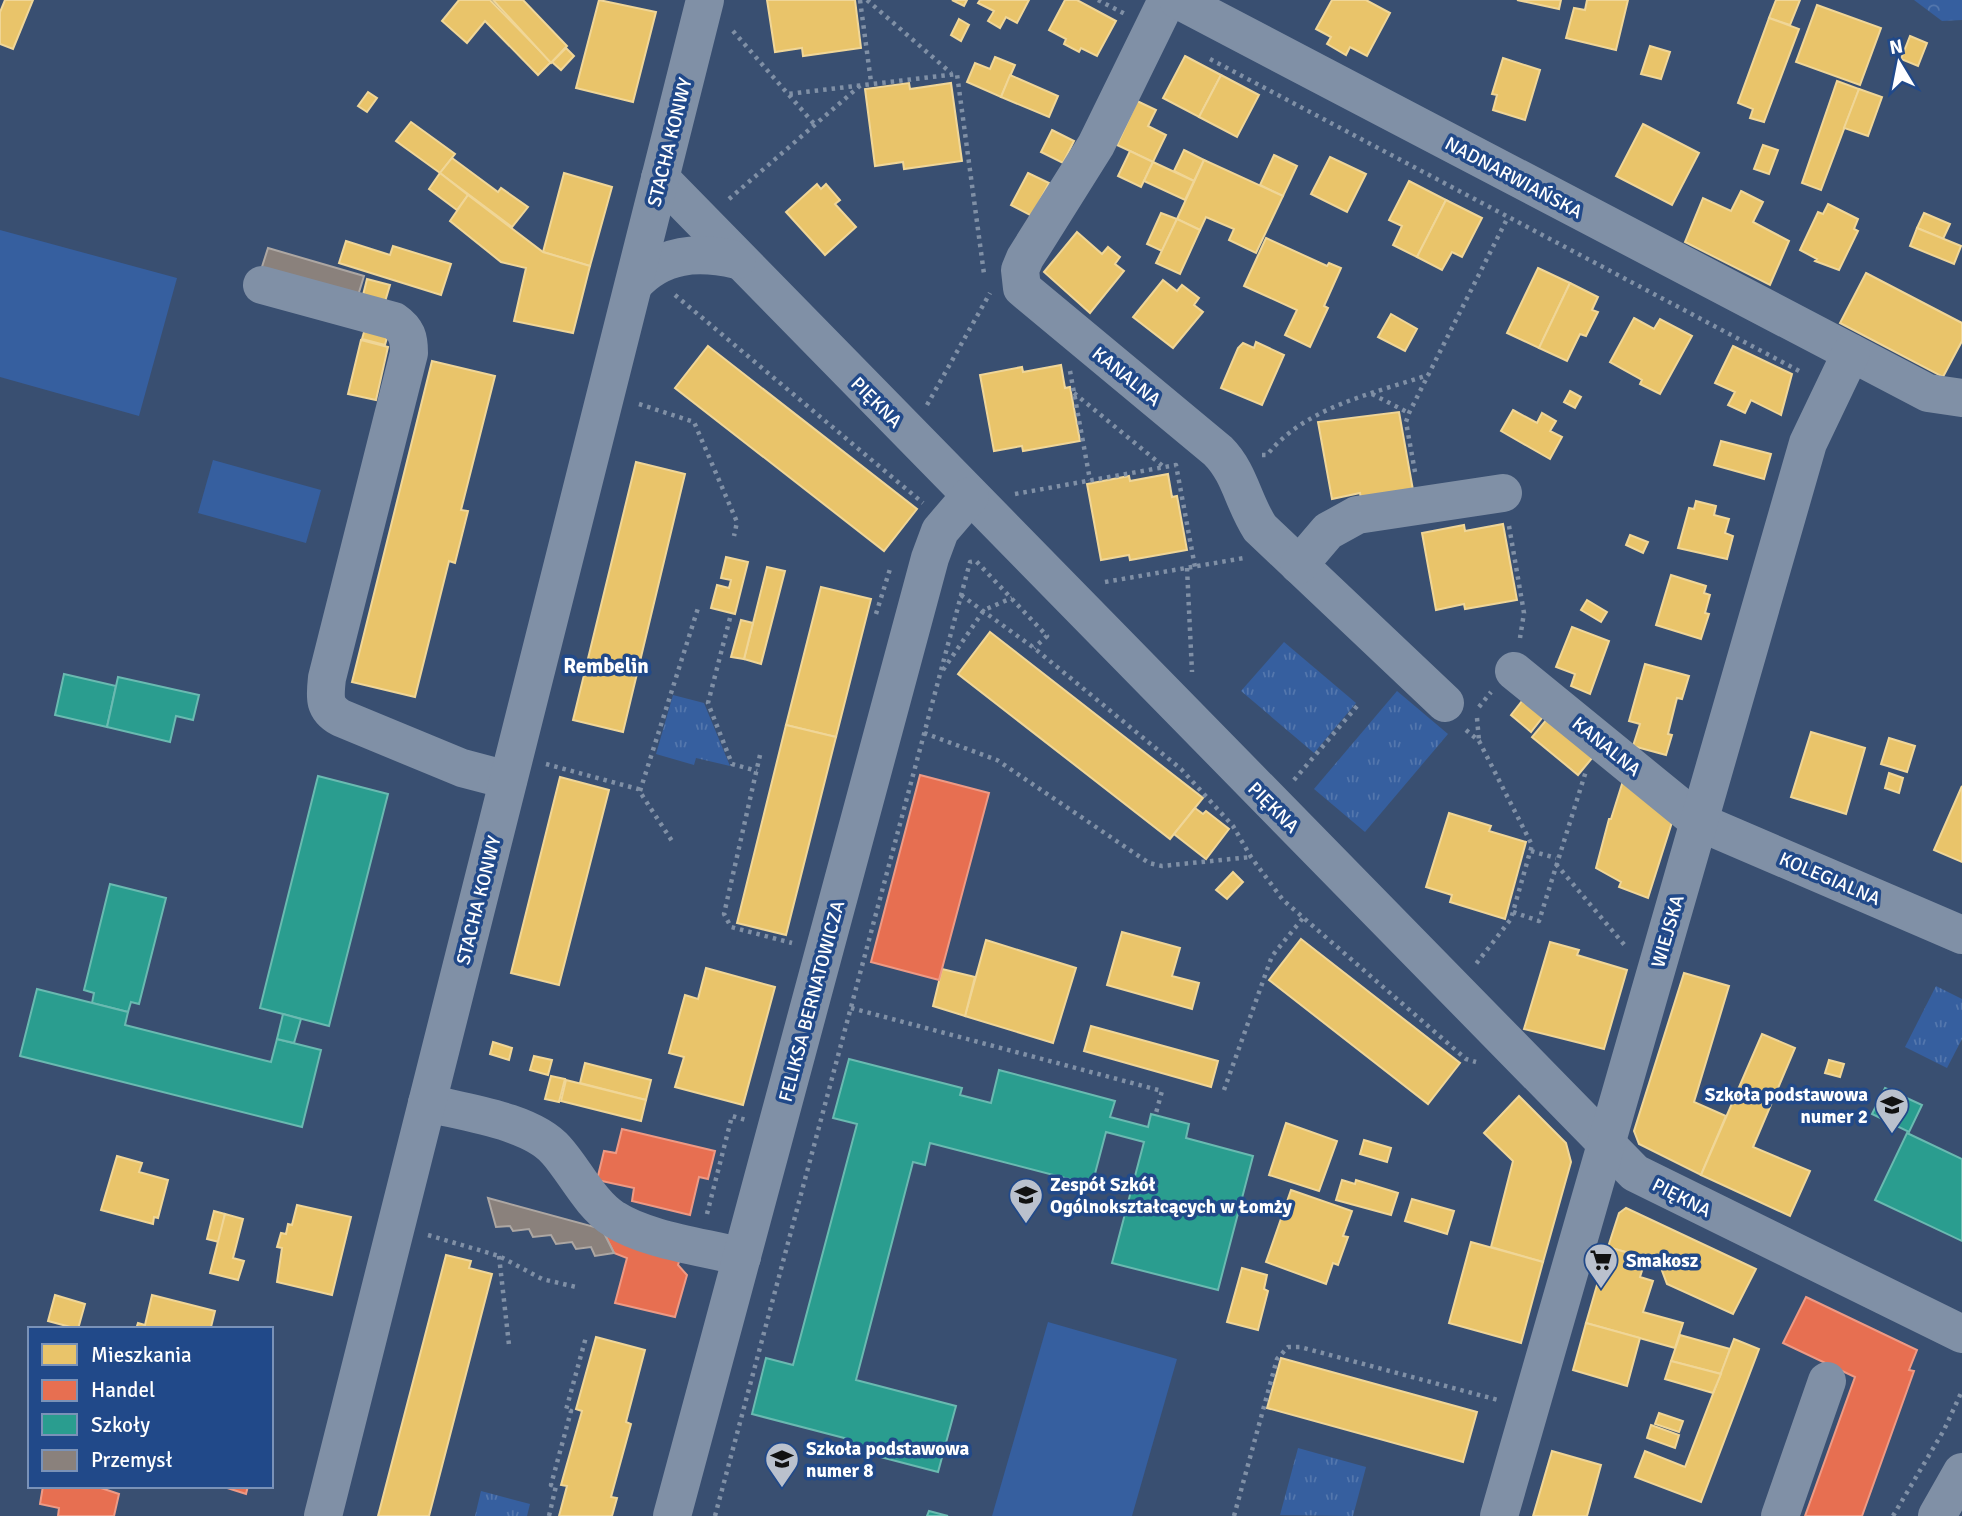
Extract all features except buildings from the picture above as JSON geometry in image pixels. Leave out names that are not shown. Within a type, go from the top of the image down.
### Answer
[{"type":"street","name":"NADNARWIAŃSKA","points":[[1178,0],[1928,393],[1962,398]]},
{"type":"street","name":"STACHA KONWY","points":[[323,1516],[508,780],[638,279],[660,178],[720,10]]},
{"type":"street","name":"KANALNA","points":[[1160,14],[1096,145],[1025,258],[1020,270],[1022,288],[1228,461],[1236,471],[1255,519],[1271,538],[1456,716]]},
{"type":"street","name":"PIĘKNA","points":[[660,178],[737,260],[1635,1173],[1962,1334]]},
{"type":"street","points":[[638,279],[678,256],[703,254],[737,260]]},
{"type":"street","points":[[262,285],[394,321],[404,328],[409,338],[410,353],[327,678],[325,702],[331,712],[341,718],[462,768],[508,780]]},
{"type":"street","name":"WIEJSKA","points":[[1499,1516],[1808,443],[1852,353]]},
{"type":"street","name":"FELIKSA BERNATOWICZA","points":[[673,1516],[930,558],[940,531],[970,496]]},
{"type":"street","points":[[1299,565],[1328,531],[1342,521],[1366,513],[1420,505],[1505,503]]},
{"type":"street","name":"KANALNA","points":[[1514,671],[1699,822]]},
{"type":"street","name":"KOLEGIALNA","points":[[1699,822],[1962,934]]},
{"type":"street","points":[[427,1102],[508,1123],[536,1135],[554,1147],[613,1219],[648,1233],[742,1257]]},
{"type":"street","points":[[1780,1516],[1827,1381]]},
{"type":"street","points":[[1937,1516],[1962,1472]]},
{"type":"path","points":[[860,0],[871,83]]},
{"type":"path","points":[[867,0],[952,74]]},
{"type":"path","points":[[1098,0],[1160,14]]},
{"type":"path","points":[[720,10],[732,30],[815,125]]},
{"type":"path","points":[[729,42],[732,30]]},
{"type":"path","points":[[1202,54],[1803,373]]},
{"type":"path","points":[[788,94],[957,74],[986,278]]},
{"type":"path","points":[[727,200],[862,84]]},
{"type":"path","points":[[1420,505],[1406,422],[1508,217]]},
{"type":"path","points":[[638,279],[676,296],[841,431],[866,458],[923,503],[921,512],[970,562]]},
{"type":"path","points":[[921,415],[993,288]]},
{"type":"path","points":[[1069,369],[1090,480]]},
{"type":"path","points":[[1228,461],[1239,454],[1267,455],[1281,437],[1308,419],[1428,375]]},
{"type":"path","points":[[1074,392],[1164,467]]},
{"type":"path","points":[[1371,394],[1409,413]]},
{"type":"path","points":[[638,404],[694,422],[737,522],[734,536]]},
{"type":"path","points":[[1013,494],[1176,465],[1195,567]]},
{"type":"path","points":[[1479,741],[1476,711],[1514,671],[1524,612],[1505,503]]},
{"type":"path","points":[[1099,583],[1237,561],[1253,554],[1271,538]]},
{"type":"path","points":[[970,562],[976,561],[1047,636],[1034,648]]},
{"type":"path","points":[[715,1516],[970,562]]},
{"type":"path","points":[[1186,568],[1193,682]]},
{"type":"path","points":[[961,595],[1034,648],[1181,769],[1233,826],[1251,857],[1283,900],[1466,1059],[1487,1065]]},
{"type":"path","points":[[941,673],[984,610],[990,605],[1012,598]]},
{"type":"path","points":[[640,791],[699,605]]},
{"type":"path","points":[[730,618],[708,703],[732,764],[757,771]]},
{"type":"path","points":[[1287,789],[1358,705]]},
{"type":"path","points":[[1456,716],[1479,741],[1530,838],[1531,851],[1513,912],[1502,934],[1468,974]]},
{"type":"path","points":[[925,733],[997,760],[1149,863],[1162,866],[1251,857]]},
{"type":"path","points":[[1513,912],[1539,921],[1582,776],[1606,745]]},
{"type":"path","points":[[760,755],[724,914],[731,927],[792,943]]},
{"type":"path","points":[[547,764],[640,791],[672,841]]},
{"type":"path","points":[[1531,851],[1556,861],[1628,949],[1638,953]]},
{"type":"path","points":[[1224,1090],[1272,956],[1303,918]]},
{"type":"path","points":[[851,1009],[1162,1091],[1156,1113]]},
{"type":"path","points":[[699,1246],[732,1116],[748,1120]]},
{"type":"path","points":[[427,1235],[499,1255],[542,1279],[576,1287]]},
{"type":"path","points":[[499,1255],[509,1345]]},
{"type":"path","points":[[549,1516],[556,1486],[551,1485],[571,1411],[566,1410],[586,1337]]},
{"type":"path","points":[[1234,1516],[1277,1359],[1288,1347],[1300,1347],[1510,1403]]},
{"type":"path","points":[[1893,1516],[1944,1430],[1962,1391]]},
{"type":"green space","points":[[1914,0],[1962,0],[1962,20],[1942,21]]},
{"type":"green space","points":[[0,230],[177,278],[139,416],[0,377]]},
{"type":"green space","points":[[213,460],[321,490],[306,543],[198,513]]},
{"type":"green space","points":[[1284,642],[1356,703],[1314,753],[1241,691]]},
{"type":"green space","points":[[1397,691],[1448,734],[1365,832],[1314,789]]},
{"type":"green space","points":[[673,695],[704,703],[730,766],[696,758],[694,765],[656,754]]},
{"type":"green space","points":[[1936,986],[1962,999],[1962,1039],[1947,1068],[1905,1047]]},
{"type":"green space","points":[[1048,1322],[1177,1359],[1132,1516],[992,1516]]},
{"type":"green space","points":[[1298,1448],[1366,1467],[1353,1516],[1280,1515]]},
{"type":"green space","points":[[481,1491],[530,1504],[527,1516],[475,1516]]},
{"type":"place","name":"Szkoła podstawowa numer 2","points":[[1892,1135]]},
{"type":"place","name":"Zespół Szkół Ogólnokształcących w Łomży","points":[[1026,1225]]},
{"type":"place","name":"Smakosz","points":[[1601,1290]]},
{"type":"place","name":"Szkoła podstawowa numer 8","points":[[782,1489]]},
{"type":"district","name":"Rembelin","points":[[606,666]]}]
